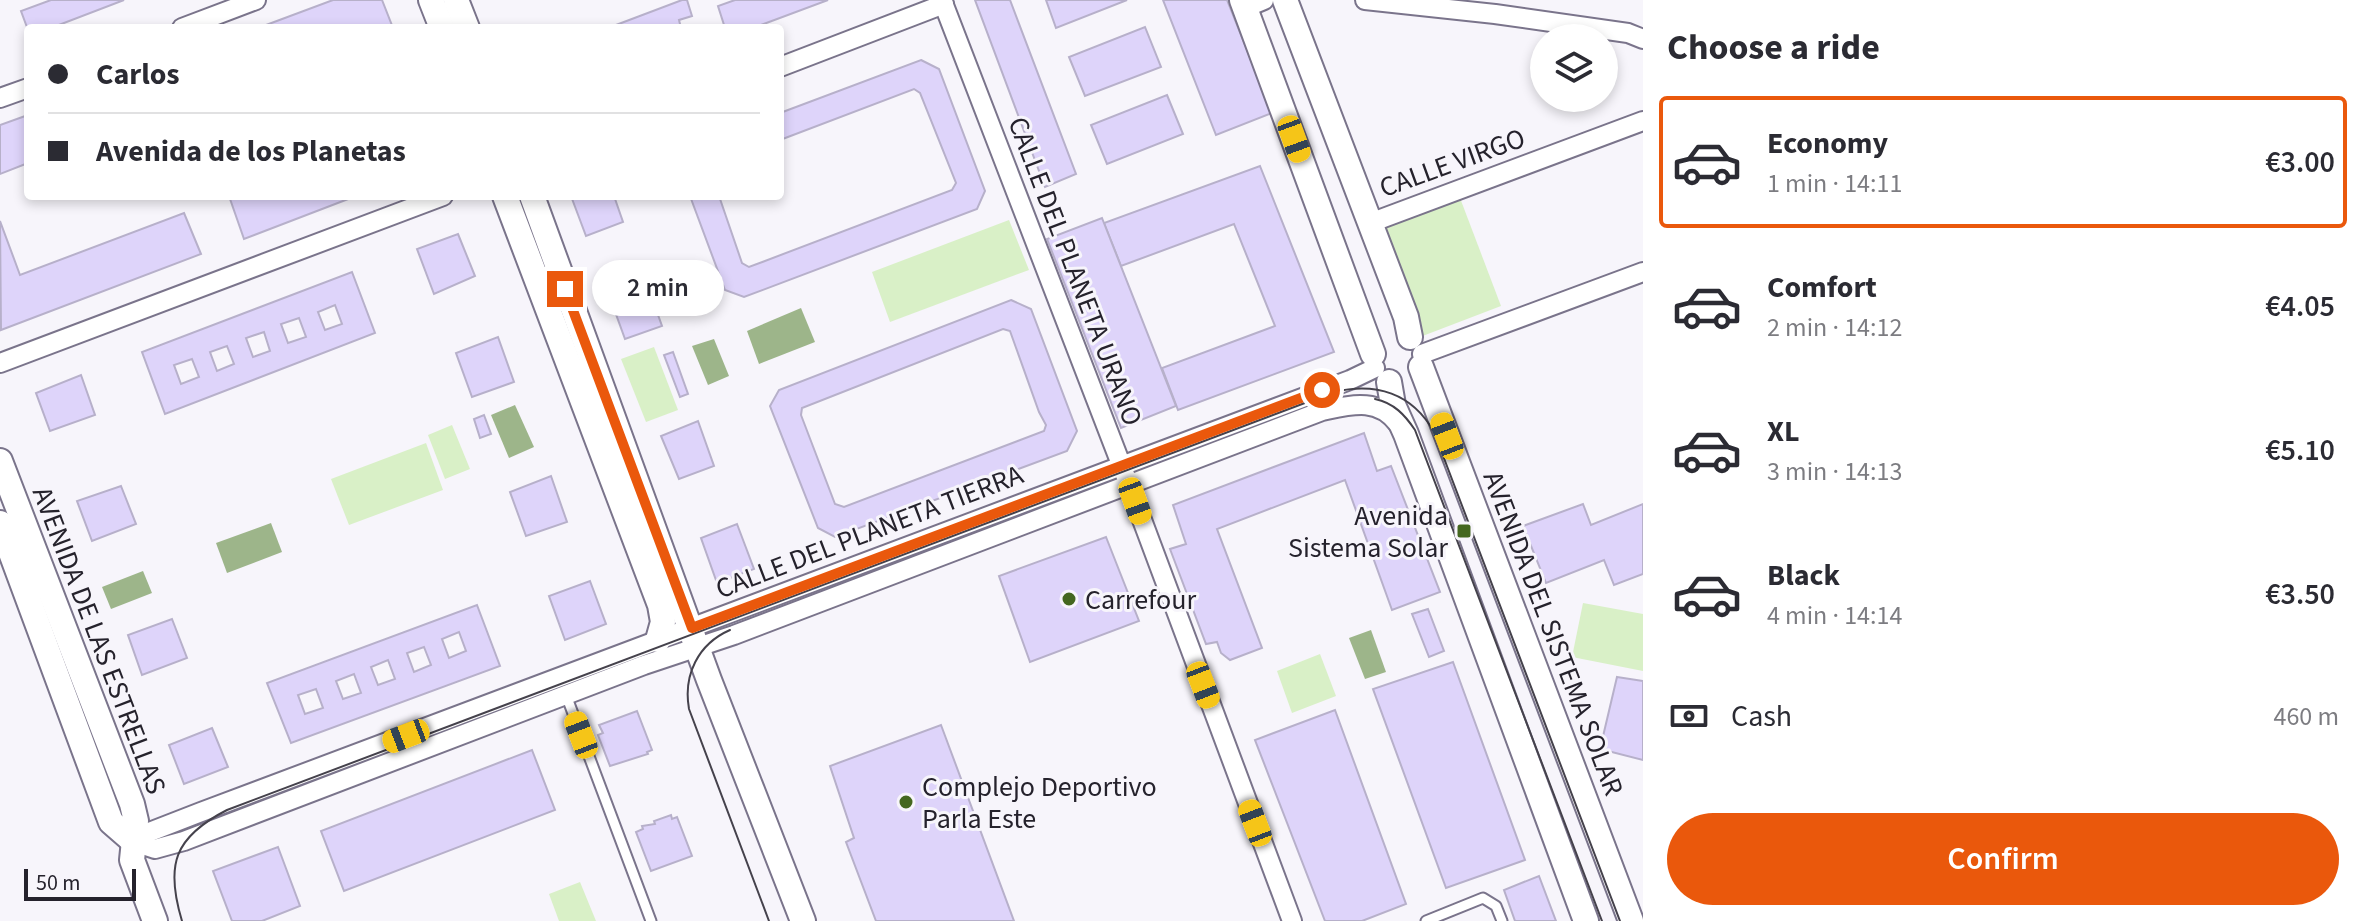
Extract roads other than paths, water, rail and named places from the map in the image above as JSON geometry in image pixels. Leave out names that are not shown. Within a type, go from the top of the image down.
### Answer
[{"type":"street","points":[[193,24],[256,0]]},
{"type":"street","points":[[431,0],[440,24]]},
{"type":"street","points":[[456,0],[465,24]]},
{"type":"street","name":"AVENIDA DEL SISTEMA SOLAR","points":[[1285,0],[1631,921]]},
{"type":"street","points":[[1365,0],[1495,7],[1628,33],[1643,39]]},
{"type":"street","points":[[784,65],[943,2]]},
{"type":"street","name":"CALLE DEL PLANETA URANO","points":[[943,2],[1122,465],[1292,921]]},
{"type":"street","points":[[1250,3],[1379,368],[1586,921]]},
{"type":"street","points":[[0,98],[24,89]]},
{"type":"street","name":"CALLE VIRGO","points":[[1370,223],[1643,121]]},
{"type":"street","points":[[0,363],[432,200]]},
{"type":"street","points":[[507,200],[660,605],[663,622],[658,640]]},
{"type":"street","points":[[533,200],[803,921]]},
{"type":"street","points":[[1418,353],[1643,272]]},
{"type":"street","points":[[1379,368],[1381,341],[1387,336],[1395,334],[1418,353]]},
{"type":"street","points":[[1379,368],[1404,383],[1412,379],[1418,353]]},
{"type":"street","name":"CALLE DEL PLANETA TIERRA","points":[[134,842],[155,849],[184,841],[566,695],[695,637],[1122,465],[1379,368]]},
{"type":"street","name":"CALLE DEL PLANETA TIERRA","points":[[134,842],[147,833],[201,812],[658,640],[695,637],[1129,485],[1322,411],[1356,404],[1380,407],[1394,418],[1406,434]]},
{"type":"street","name":"AVENIDA DE LAS ESTRELLAS","points":[[0,461],[132,804],[136,821],[132,860],[155,921]]},
{"type":"street","name":"AVENIDA DE LAS ESTRELLAS","points":[[0,523],[111,822],[134,842]]},
{"type":"lane","points":[[566,695],[651,921]]},
{"type":"lane","points":[[1426,921],[1483,898],[1496,906],[1502,921]]},
{"type":"tram line","points":[[182,921],[174,884],[178,855],[195,831],[227,810],[1334,392],[1349,389],[1378,390],[1404,400],[1415,408],[1434,432],[1620,921]]},
{"type":"tram line","points":[[1375,399],[1398,410],[1415,430],[1602,921]]},
{"type":"tram line","points":[[730,630],[709,643],[695,662],[688,684],[689,709],[769,921]]},
{"type":"place","name":"Avenida Sistema Solar","points":[[1464,531]]},
{"type":"place","name":"Carrefour","points":[[1069,599]]},
{"type":"place","name":"Complejo Deportivo Parla Este","points":[[906,802]]}]
